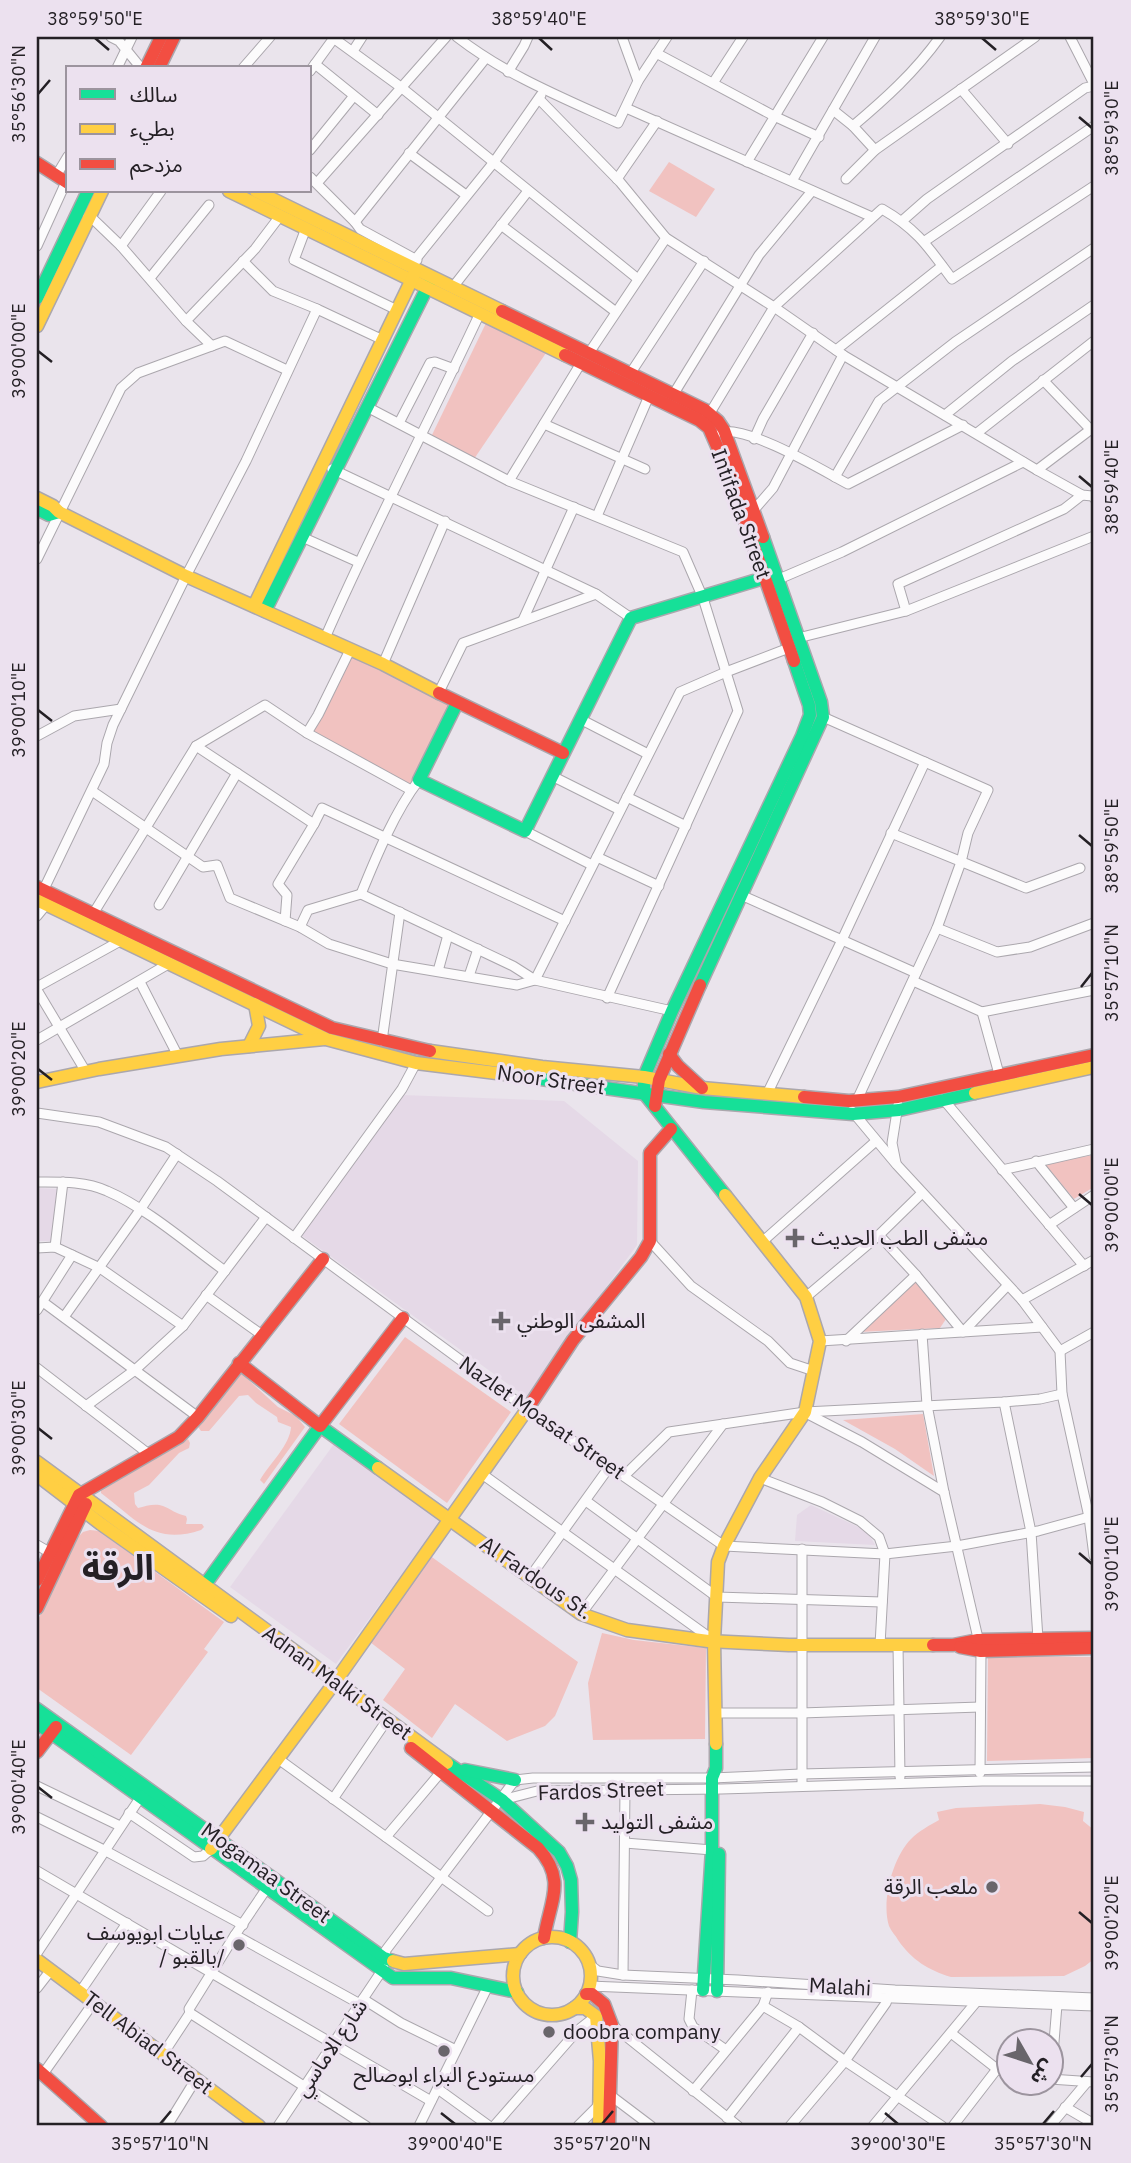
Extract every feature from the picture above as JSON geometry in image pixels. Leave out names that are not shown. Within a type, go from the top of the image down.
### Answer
[{"type":"main road","points":[[145,66],[161,37]]},
{"type":"main road","points":[[160,66],[174,37]]},
{"type":"main road","points":[[37,163],[64,180]]},
{"type":"main road","name":"Intifada Street","points":[[231,192],[306,228],[414,269]]},
{"type":"main road","name":"Intifada Street","points":[[258,192],[414,269],[480,313],[673,394],[702,413],[709,428],[718,433],[754,511],[779,579],[810,715],[644,1077],[652,1098]]},
{"type":"main road","points":[[37,326],[88,217],[93,193]]},
{"type":"main road","points":[[37,298],[93,193]]},
{"type":"main road","points":[[260,609],[322,465],[383,340],[414,269]]},
{"type":"main road","points":[[260,609],[302,537],[430,282]]},
{"type":"main road","name":"Intifada Street","points":[[430,282],[453,287],[585,358],[649,396],[702,413]]},
{"type":"main road","name":"Intifada Street","points":[[718,433],[764,578],[821,702],[822,717]]},
{"type":"main road","points":[[37,498],[59,512],[186,576],[383,664],[457,703],[563,753]]},
{"type":"main road","points":[[37,509],[49,515],[59,512]]},
{"type":"main road","points":[[457,703],[415,785],[525,831],[631,618],[764,578]]},
{"type":"main road","points":[[707,1986],[716,1780],[714,1641],[718,1562],[760,1478],[805,1412],[820,1341],[806,1297],[671,1129],[652,1098],[669,1054],[822,717]]},
{"type":"main road","name":"Noor Street","points":[[41,896],[93,914],[329,1033]]},
{"type":"main road","name":"Noor Street","points":[[41,896],[122,940],[255,1004],[415,1063],[541,1078],[652,1098],[704,1102],[853,1105],[943,1099],[1094,1068]]},
{"type":"main road","points":[[249,1046],[258,1031],[260,1020],[255,1004]]},
{"type":"main road","points":[[37,1083],[178,1056],[329,1033]]},
{"type":"main road","name":"Noor Street","points":[[350,1040],[382,1041],[415,1049],[503,1061],[853,1105]]},
{"type":"main road","points":[[669,1054],[702,1088]]},
{"type":"main road","name":"Noor Street","points":[[898,1104],[999,1074],[1094,1055]]},
{"type":"main road","points":[[215,1844],[482,1474],[573,1340],[641,1256],[650,1241],[650,1153],[671,1129]]},
{"type":"main road","points":[[37,1580],[49,1552],[94,1486],[179,1437],[198,1417],[323,1259]]},
{"type":"main road","points":[[203,1589],[320,1426],[403,1318]]},
{"type":"main road","name":"Al Fardous St.","points":[[240,1363],[320,1426],[581,1614],[624,1629],[714,1641],[800,1645],[979,1646]]},
{"type":"main road","name":"Adnan Malki Street","points":[[37,1462],[81,1502]]},
{"type":"main road","name":"Adnan Malki Street","points":[[37,1475],[81,1502],[385,1723],[502,1800],[559,1853],[567,1866],[572,1912],[570,1942]]},
{"type":"main road","points":[[37,1608],[81,1502]]},
{"type":"main road","points":[[979,1646],[1038,1639],[1094,1638]]},
{"type":"main road","points":[[979,1646],[1094,1648]]},
{"type":"main road","name":"Adnan Malki Street","points":[[385,1723],[550,1860],[555,1875],[544,1938]]},
{"type":"main road","points":[[37,1752],[44,1724]]},
{"type":"main road","name":"Mogamaa Street","points":[[44,1724],[384,1964],[393,1978],[451,1978],[517,1992]]},
{"type":"main road","points":[[454,1767],[515,1780]]},
{"type":"main road","points":[[707,1986],[716,1780]]},
{"type":"main road","name":"Mogamaa Street","points":[[215,1844],[267,1888],[384,1964],[520,1954]]},
{"type":"main road","points":[[574,2008],[588,1990],[589,1964],[578,1947],[553,1937],[544,1938],[526,1947],[520,1954],[513,1973],[517,1992],[523,2002],[541,2013],[563,2013],[574,2008],[585,2008],[596,2016],[606,2061]]},
{"type":"main road","name":"Tell Abiad Street","points":[[37,1959],[259,2126]]},
{"type":"main road","points":[[588,1990],[604,2004],[612,2025],[600,2126]]},
{"type":"main road","points":[[40,2072],[101,2126]]},
{"type":"main road","points":[[605,2098],[610,2126]]},
{"type":"street","points":[[111,37],[119,41],[126,52],[142,66]]},
{"type":"street","points":[[118,66],[132,37]]},
{"type":"street","points":[[245,66],[271,37]]},
{"type":"street","points":[[378,115],[312,67],[333,37],[402,88],[638,279]]},
{"type":"street","points":[[353,51],[362,37]]},
{"type":"street","points":[[446,37],[378,115],[314,180],[360,229],[414,269],[544,90]]},
{"type":"street","points":[[457,37],[485,59],[508,72],[618,123],[638,81],[667,37]]},
{"type":"street","points":[[508,72],[528,37]]},
{"type":"street","points":[[622,37],[638,81]]},
{"type":"street","points":[[713,83],[743,37]]},
{"type":"street","points":[[747,162],[823,37]]},
{"type":"street","points":[[792,181],[875,37]]},
{"type":"street","points":[[853,127],[897,88],[940,37]]},
{"type":"street","points":[[846,179],[875,150],[1035,37]]},
{"type":"street","points":[[902,221],[927,199],[1094,85],[1070,37]]},
{"type":"street","points":[[656,53],[819,138]]},
{"type":"street","points":[[355,222],[485,59]]},
{"type":"street","points":[[961,89],[1008,144]]},
{"type":"street","points":[[312,148],[353,97]]},
{"type":"street","points":[[539,99],[618,179],[666,238],[896,386],[1037,470],[1091,495]]},
{"type":"street","points":[[626,108],[872,217]]},
{"type":"street","points":[[833,110],[875,150]]},
{"type":"street","points":[[618,179],[657,121]]},
{"type":"street","points":[[925,241],[1094,127]]},
{"type":"street","points":[[408,153],[466,195]]},
{"type":"street","points":[[37,246],[64,180]]},
{"type":"street","points":[[702,413],[774,307],[882,209],[902,221],[925,241],[952,279],[1094,186]]},
{"type":"street","points":[[453,287],[528,191]]},
{"type":"street","points":[[673,394],[759,255],[812,191]]},
{"type":"street","points":[[121,246],[160,192]]},
{"type":"street","points":[[150,278],[209,205]]},
{"type":"street","points":[[186,321],[255,249],[280,216]]},
{"type":"street","points":[[88,217],[121,246],[186,321],[212,346]]},
{"type":"street","points":[[501,225],[617,312]]},
{"type":"street","points":[[306,228],[294,260],[397,310]]},
{"type":"street","points":[[509,481],[585,358],[666,238]]},
{"type":"street","points":[[835,477],[879,401],[955,342],[1094,248]]},
{"type":"street","points":[[243,261],[273,291],[383,340]]},
{"type":"street","points":[[630,374],[704,261]]},
{"type":"street","points":[[754,511],[773,488],[840,352],[942,266]]},
{"type":"street","points":[[945,415],[1012,361],[1094,305]]},
{"type":"street","points":[[37,916],[41,896],[104,764],[107,743],[121,709],[246,461],[317,309]]},
{"type":"street","points":[[324,638],[390,495],[422,436],[480,313]]},
{"type":"street","points":[[754,439],[813,333]]},
{"type":"street","points":[[37,559],[121,388],[138,373],[225,341],[287,369]]},
{"type":"street","points":[[977,433],[1094,343]]},
{"type":"street","points":[[399,424],[430,363],[435,362],[454,369]]},
{"type":"street","points":[[1037,470],[1093,428],[1043,380]]},
{"type":"street","points":[[597,516],[649,396]]},
{"type":"street","points":[[368,407],[509,481],[683,552],[703,598],[738,711],[607,998]]},
{"type":"street","points":[[544,425],[645,469]]},
{"type":"street","points":[[718,433],[754,439],[791,453],[848,484],[963,425]]},
{"type":"street","points":[[779,579],[842,552],[1023,462]]},
{"type":"street","points":[[322,465],[596,594],[631,618]]},
{"type":"street","points":[[906,611],[898,584],[977,550],[1091,495]]},
{"type":"street","points":[[523,620],[574,507]]},
{"type":"street","points":[[383,664],[445,521]]},
{"type":"street","points":[[92,791],[203,867],[217,865],[230,898],[285,921],[329,944],[392,964],[517,985],[535,980],[680,692],[793,643],[906,611],[1094,536]]},
{"type":"street","points":[[302,537],[358,562]]},
{"type":"street","points":[[439,692],[463,643],[596,594]]},
{"type":"street","points":[[307,733],[350,650]]},
{"type":"street","points":[[93,914],[196,746],[265,705],[307,733],[415,785],[386,838],[361,894]]},
{"type":"street","points":[[37,736],[74,716],[121,709]]},
{"type":"street","points":[[822,717],[988,790],[968,833],[961,862],[937,928],[853,1105],[876,1141],[1022,1300],[1060,1351],[1062,1394],[1091,1515],[1094,1556]]},
{"type":"street","points":[[580,719],[648,754]]},
{"type":"street","points":[[196,746],[314,824]]},
{"type":"street","points":[[767,1094],[925,762]]},
{"type":"street","points":[[159,905],[237,773]]},
{"type":"street","points":[[552,776],[620,810]]},
{"type":"street","points":[[626,797],[687,826]]},
{"type":"street","points":[[285,921],[287,895],[278,884],[323,808],[565,920]]},
{"type":"street","points":[[525,831],[659,886]]},
{"type":"street","points":[[891,833],[1026,888],[1080,868]]},
{"type":"street","points":[[300,928],[309,911],[361,894],[513,966],[535,980],[672,1012]]},
{"type":"street","points":[[741,895],[842,940],[982,1012],[1094,990]]},
{"type":"street","points":[[382,1041],[400,912]]},
{"type":"street","points":[[937,928],[997,952],[1030,947],[1094,923]]},
{"type":"street","points":[[438,971],[448,935]]},
{"type":"street","points":[[86,1072],[37,988],[122,940]]},
{"type":"street","points":[[469,976],[478,949]]},
{"type":"street","points":[[37,1040],[170,963]]},
{"type":"street","points":[[140,982],[178,1056]]},
{"type":"street","points":[[982,1012],[999,1074]]},
{"type":"street","points":[[294,1238],[402,1089],[415,1063]]},
{"type":"street","points":[[943,1099],[1084,1266]]},
{"type":"street","points":[[897,1165],[892,1143],[898,1104]]},
{"type":"street","name":"Nazlet Moasat Street","points":[[37,1113],[99,1122],[166,1146],[527,1409],[724,1546]]},
{"type":"street","points":[[762,1242],[876,1141]]},
{"type":"street","points":[[1002,1170],[1094,1149]]},
{"type":"street","points":[[64,1317],[177,1154]]},
{"type":"street","points":[[1036,1161],[1074,1208]]},
{"type":"street","points":[[37,1182],[63,1182],[106,1190],[140,1210],[225,1271]]},
{"type":"street","points":[[55,1247],[63,1182]]},
{"type":"street","points":[[806,1297],[879,1235],[922,1193]]},
{"type":"street","points":[[1049,1225],[1094,1195]]},
{"type":"street","points":[[86,1406],[135,1370],[183,1326],[266,1217]]},
{"type":"street","points":[[879,1235],[963,1332]]},
{"type":"street","points":[[650,1241],[691,1286],[768,1341],[790,1363],[814,1371]]},
{"type":"street","points":[[37,1248],[55,1247],[100,1268],[183,1326]]},
{"type":"street","points":[[72,1255],[40,1306],[64,1317],[198,1417]]},
{"type":"street","points":[[1022,1300],[1094,1260]]},
{"type":"street","points":[[846,1341],[916,1275]]},
{"type":"street","points":[[963,1332],[1007,1286]]},
{"type":"street","points":[[206,1295],[262,1335]]},
{"type":"street","points":[[820,1341],[1042,1327]]},
{"type":"street","points":[[1060,1351],[1094,1332]]},
{"type":"street","points":[[922,1334],[927,1405],[979,1646],[979,1769],[982,1781]]},
{"type":"street","points":[[37,1368],[150,1455]]},
{"type":"street","points":[[624,1476],[669,1432],[805,1412],[1004,1402],[1062,1394]]},
{"type":"street","points":[[1004,1402],[1031,1532],[1038,1639]]},
{"type":"street","points":[[805,1412],[862,1442],[944,1492]]},
{"type":"street","points":[[581,1614],[723,1424]]},
{"type":"street","points":[[530,1577],[610,1466]]},
{"type":"street","points":[[482,1474],[714,1641]]},
{"type":"street","points":[[760,1478],[860,1521],[879,1537],[885,1553],[880,1645]]},
{"type":"street","points":[[586,1501],[717,1597],[882,1602]]},
{"type":"street","points":[[724,1546],[885,1553],[957,1546],[1031,1532],[1091,1515]]},
{"type":"street","points":[[37,1545],[49,1552]]},
{"type":"street","points":[[802,1549],[802,1786]]},
{"type":"street","points":[[898,1645],[901,1783]]},
{"type":"street","points":[[715,1713],[980,1707]]},
{"type":"street","points":[[333,1799],[385,1723]]},
{"type":"street","points":[[277,1758],[488,1911]]},
{"type":"street","name":"Fardos Street","points":[[502,1800],[537,1791],[625,1789],[801,1774],[1094,1767]]},
{"type":"street","points":[[386,1837],[441,1772]]},
{"type":"street","name":"Fardos Street","points":[[502,1800],[515,1780],[533,1778],[716,1780],[802,1786],[1094,1781]]},
{"type":"street","points":[[622,1975],[625,1789]]},
{"type":"street","points":[[38,1791],[120,1826]]},
{"type":"street","points":[[37,1953],[144,1793]]},
{"type":"street","name":"شارع الاماسي","points":[[278,2126],[362,2001],[384,1964],[386,1950],[502,1800]]},
{"type":"street","points":[[129,1813],[194,1857],[203,1856],[215,1844]]},
{"type":"street","points":[[37,1817],[243,1925]]},
{"type":"street","points":[[625,1843],[712,1850]]},
{"type":"street","points":[[37,1871],[431,2101]]},
{"type":"street","points":[[163,2054],[190,2013],[189,2009],[211,1972],[267,1888]]},
{"type":"street","points":[[80,1992],[127,1923]]},
{"type":"street","points":[[236,1936],[456,2050]]},
{"type":"street","name":"Malahi","points":[[589,1964],[598,1971],[622,1975],[768,1992],[1094,2006]]},
{"type":"street","points":[[37,1988],[51,1970]]},
{"type":"street","points":[[419,2126],[488,1986]]},
{"type":"street","points":[[707,1986],[689,2019],[693,2027],[726,2050]]},
{"type":"street","name":"Malahi","points":[[588,1990],[707,1986],[1094,1998]]},
{"type":"street","points":[[694,2091],[763,2006],[768,1992]]},
{"type":"street","points":[[790,2126],[845,2061],[888,1997]]},
{"type":"street","points":[[873,2126],[977,2001]]},
{"type":"street","points":[[40,2072],[94,2002]]},
{"type":"street","points":[[1055,2026],[1057,2005]]},
{"type":"street","points":[[763,2006],[799,2027],[942,2126]]},
{"type":"street","points":[[190,2013],[366,2126]]},
{"type":"street","points":[[438,2089],[491,2126],[578,2031],[596,2016]]},
{"type":"street","points":[[612,2025],[738,2126]]},
{"type":"street","points":[[727,2118],[799,2027]]},
{"type":"street","points":[[951,2033],[995,2067]]},
{"type":"street","points":[[953,2126],[995,2072]]},
{"type":"street","points":[[171,2125],[197,2079]]},
{"type":"street","points":[[1064,2080],[1091,2082]]},
{"type":"street","points":[[1050,2126],[1091,2082]]},
{"type":"street","points":[[578,2126],[605,2098],[651,2126]]},
{"type":"street","points":[[1065,2107],[1094,2124]]},
{"type":"shaded area","points":[[669,162],[715,189],[696,217],[649,191]]},
{"type":"shaded area","points":[[486,323],[546,353],[474,459],[431,437]]},
{"type":"shaded area","points":[[351,653],[454,704],[410,787],[309,732]]},
{"type":"shaded area","name":"المشفى الوطني","points":[[402,1095],[564,1101],[638,1161],[637,1245],[526,1397],[301,1235]]},
{"type":"shaded area","points":[[1094,1155],[1094,1187],[1074,1199],[1044,1163]]},
{"type":"shaded area","points":[[37,1188],[57,1189],[51,1241],[37,1241]]},
{"type":"shaded area","points":[[914,1280],[946,1319],[940,1328],[859,1332]]},
{"type":"shaded area","points":[[405,1337],[511,1412],[447,1503],[339,1424]]},
{"type":"shaded area","points":[[241,1373],[278,1407],[296,1416],[305,1427],[264,1484],[260,1480],[283,1447],[291,1427],[278,1422],[277,1417],[248,1395],[239,1396],[209,1431],[201,1431],[196,1424]]},
{"type":"shaded area","points":[[923,1414],[934,1476],[895,1449],[843,1420]]},
{"type":"shaded area","points":[[188,1439],[189,1448],[179,1453],[149,1485],[134,1493],[135,1504],[138,1508],[163,1506],[186,1516],[186,1524],[202,1524],[204,1527],[201,1530],[170,1535],[157,1532],[135,1520],[101,1493],[101,1486],[114,1483]]},
{"type":"shaded area","points":[[334,1444],[441,1521],[336,1664],[230,1587]]},
{"type":"shaded area","points":[[811,1505],[867,1531],[875,1545],[795,1541],[797,1515]]},
{"type":"shaded area","points":[[99,1531],[224,1622],[204,1649],[208,1652],[131,1755],[37,1688],[37,1622],[76,1539],[83,1532]]},
{"type":"shaded area","points":[[429,1555],[578,1662],[555,1716],[545,1726],[507,1741],[455,1704],[432,1738],[383,1700],[405,1669],[370,1642]]},
{"type":"shaded area","points":[[602,1633],[634,1640],[706,1648],[705,1739],[593,1740],[588,1683]]},
{"type":"shaded area","points":[[988,1656],[1094,1657],[1094,1758],[987,1761]]},
{"type":"shaded area","name":"ملعب الرقة","points":[[1040,1804],[1084,1812],[1083,1821],[1094,1830],[1094,1959],[1064,1976],[951,1977],[915,1959],[891,1930],[887,1916],[890,1880],[899,1857],[911,1839],[939,1820],[937,1812],[956,1808]]},
{"type":"traffic: fast","points":[[37,298],[88,192]]},
{"type":"traffic: fast","points":[[265,611],[431,280]]},
{"type":"traffic: fast","points":[[37,509],[49,515],[59,512]]},
{"type":"traffic: fast","points":[[700,985],[823,717],[821,702],[763,537]]},
{"type":"traffic: fast","points":[[457,703],[419,780],[525,831],[631,618],[764,578]]},
{"type":"traffic: fast","points":[[725,1195],[644,1093],[644,1077],[810,715],[794,661]]},
{"type":"traffic: fast","points":[[520,1076],[704,1102],[853,1114],[899,1110],[975,1093]]},
{"type":"traffic: fast","points":[[199,1593],[320,1426],[378,1468]]},
{"type":"traffic: fast","points":[[37,1709],[384,1958],[393,1961]]},
{"type":"traffic: fast","points":[[37,1723],[393,1978],[451,1978],[517,1992]]},
{"type":"traffic: fast","points":[[703,1990],[712,1850],[712,1778],[716,1768],[716,1744]]},
{"type":"traffic: fast","points":[[447,1763],[502,1800],[559,1852],[571,1880],[570,1942]]},
{"type":"traffic: fast","points":[[465,1770],[515,1780]]},
{"type":"traffic: fast","points":[[717,1991],[719,1854]]},
{"type":"traffic: slow","points":[[37,326],[102,192]]},
{"type":"traffic: slow","points":[[231,192],[565,355]]},
{"type":"traffic: slow","points":[[258,192],[502,311]]},
{"type":"traffic: slow","points":[[254,606],[415,273]]},
{"type":"traffic: slow","points":[[37,498],[59,512],[186,576],[383,664],[439,693]]},
{"type":"traffic: slow","points":[[37,900],[326,1039],[416,1063],[520,1076]]},
{"type":"traffic: slow","points":[[249,1046],[259,1026],[255,1004]]},
{"type":"traffic: slow","points":[[37,1082],[221,1049],[324,1039]]},
{"type":"traffic: slow","points":[[430,1051],[542,1067],[644,1077],[702,1088],[804,1097]]},
{"type":"traffic: slow","points":[[975,1093],[1094,1067]]},
{"type":"traffic: slow","points":[[716,1744],[714,1641],[718,1562],[760,1478],[805,1412],[820,1341],[806,1297],[725,1195]]},
{"type":"traffic: slow","points":[[211,1849],[335,1682],[526,1411]]},
{"type":"traffic: slow","points":[[37,1462],[447,1763]]},
{"type":"traffic: slow","points":[[378,1468],[581,1614],[627,1630],[708,1641],[789,1645],[933,1645]]},
{"type":"traffic: slow","points":[[37,1475],[231,1616]]},
{"type":"traffic: slow","points":[[552,1937],[567,1940],[579,1949],[588,1961],[591,1976],[588,1991],[579,2003],[567,2012],[552,2015],[537,2012],[525,2003],[516,1991],[513,1976],[516,1961],[525,1949],[537,1940],[552,1937]]},
{"type":"traffic: slow","points":[[393,1961],[404,1964],[520,1954]]},
{"type":"traffic: slow","points":[[37,1960],[259,2126]]},
{"type":"traffic: slow","points":[[574,2008],[585,2008],[596,2016],[600,2061],[599,2126]]},
{"type":"traffic: jam","points":[[147,66],[161,37]]},
{"type":"traffic: jam","points":[[160,66],[174,37]]},
{"type":"traffic: jam","points":[[37,163],[66,182]]},
{"type":"traffic: jam","points":[[502,311],[705,410],[718,421],[724,430],[763,537]]},
{"type":"traffic: jam","points":[[565,355],[699,420],[709,428],[726,467],[794,661]]},
{"type":"traffic: jam","points":[[439,693],[563,753]]},
{"type":"traffic: jam","points":[[37,887],[332,1028],[430,1051]]},
{"type":"traffic: jam","points":[[655,1106],[659,1080],[700,985]]},
{"type":"traffic: jam","points":[[669,1054],[702,1088]]},
{"type":"traffic: jam","points":[[804,1097],[849,1101],[898,1097],[1094,1055]]},
{"type":"traffic: jam","points":[[526,1411],[573,1340],[641,1257],[650,1241],[650,1153],[671,1129]]},
{"type":"traffic: jam","points":[[37,1580],[79,1495],[179,1437],[198,1417],[323,1259]]},
{"type":"traffic: jam","points":[[239,1363],[320,1426],[403,1318]]},
{"type":"traffic: jam","points":[[37,1608],[86,1504]]},
{"type":"traffic: jam","points":[[933,1645],[953,1645],[978,1640],[1094,1638]]},
{"type":"traffic: jam","points":[[960,1647],[981,1651],[1094,1648]]},
{"type":"traffic: jam","points":[[37,1752],[56,1727]]},
{"type":"traffic: jam","points":[[411,1748],[538,1848],[547,1860],[552,1870],[554,1891],[544,1938]]},
{"type":"traffic: jam","points":[[586,1994],[592,1994],[604,2004],[612,2025],[609,2126]]},
{"type":"traffic: jam","points":[[37,2069],[101,2126]]},
{"type":"place","name":"مشفى الطب الحديث","points":[[795,1238]]},
{"type":"place","name":"المشفى الوطني","points":[[501,1321]]},
{"type":"place","name":"مشفى التوليد","points":[[585,1822]]},
{"type":"place","name":"ملعب الرقة","points":[[992,1887]]},
{"type":"place","name":"عبايات ابويوسف / بالقبو/","points":[[239,1945]]},
{"type":"place","name":"doobra company","points":[[549,2032]]},
{"type":"place","name":"مستودع البراء ابوصالح","points":[[444,2051]]},
{"type":"district","name":"الرقة","points":[[118,1568]]}]
